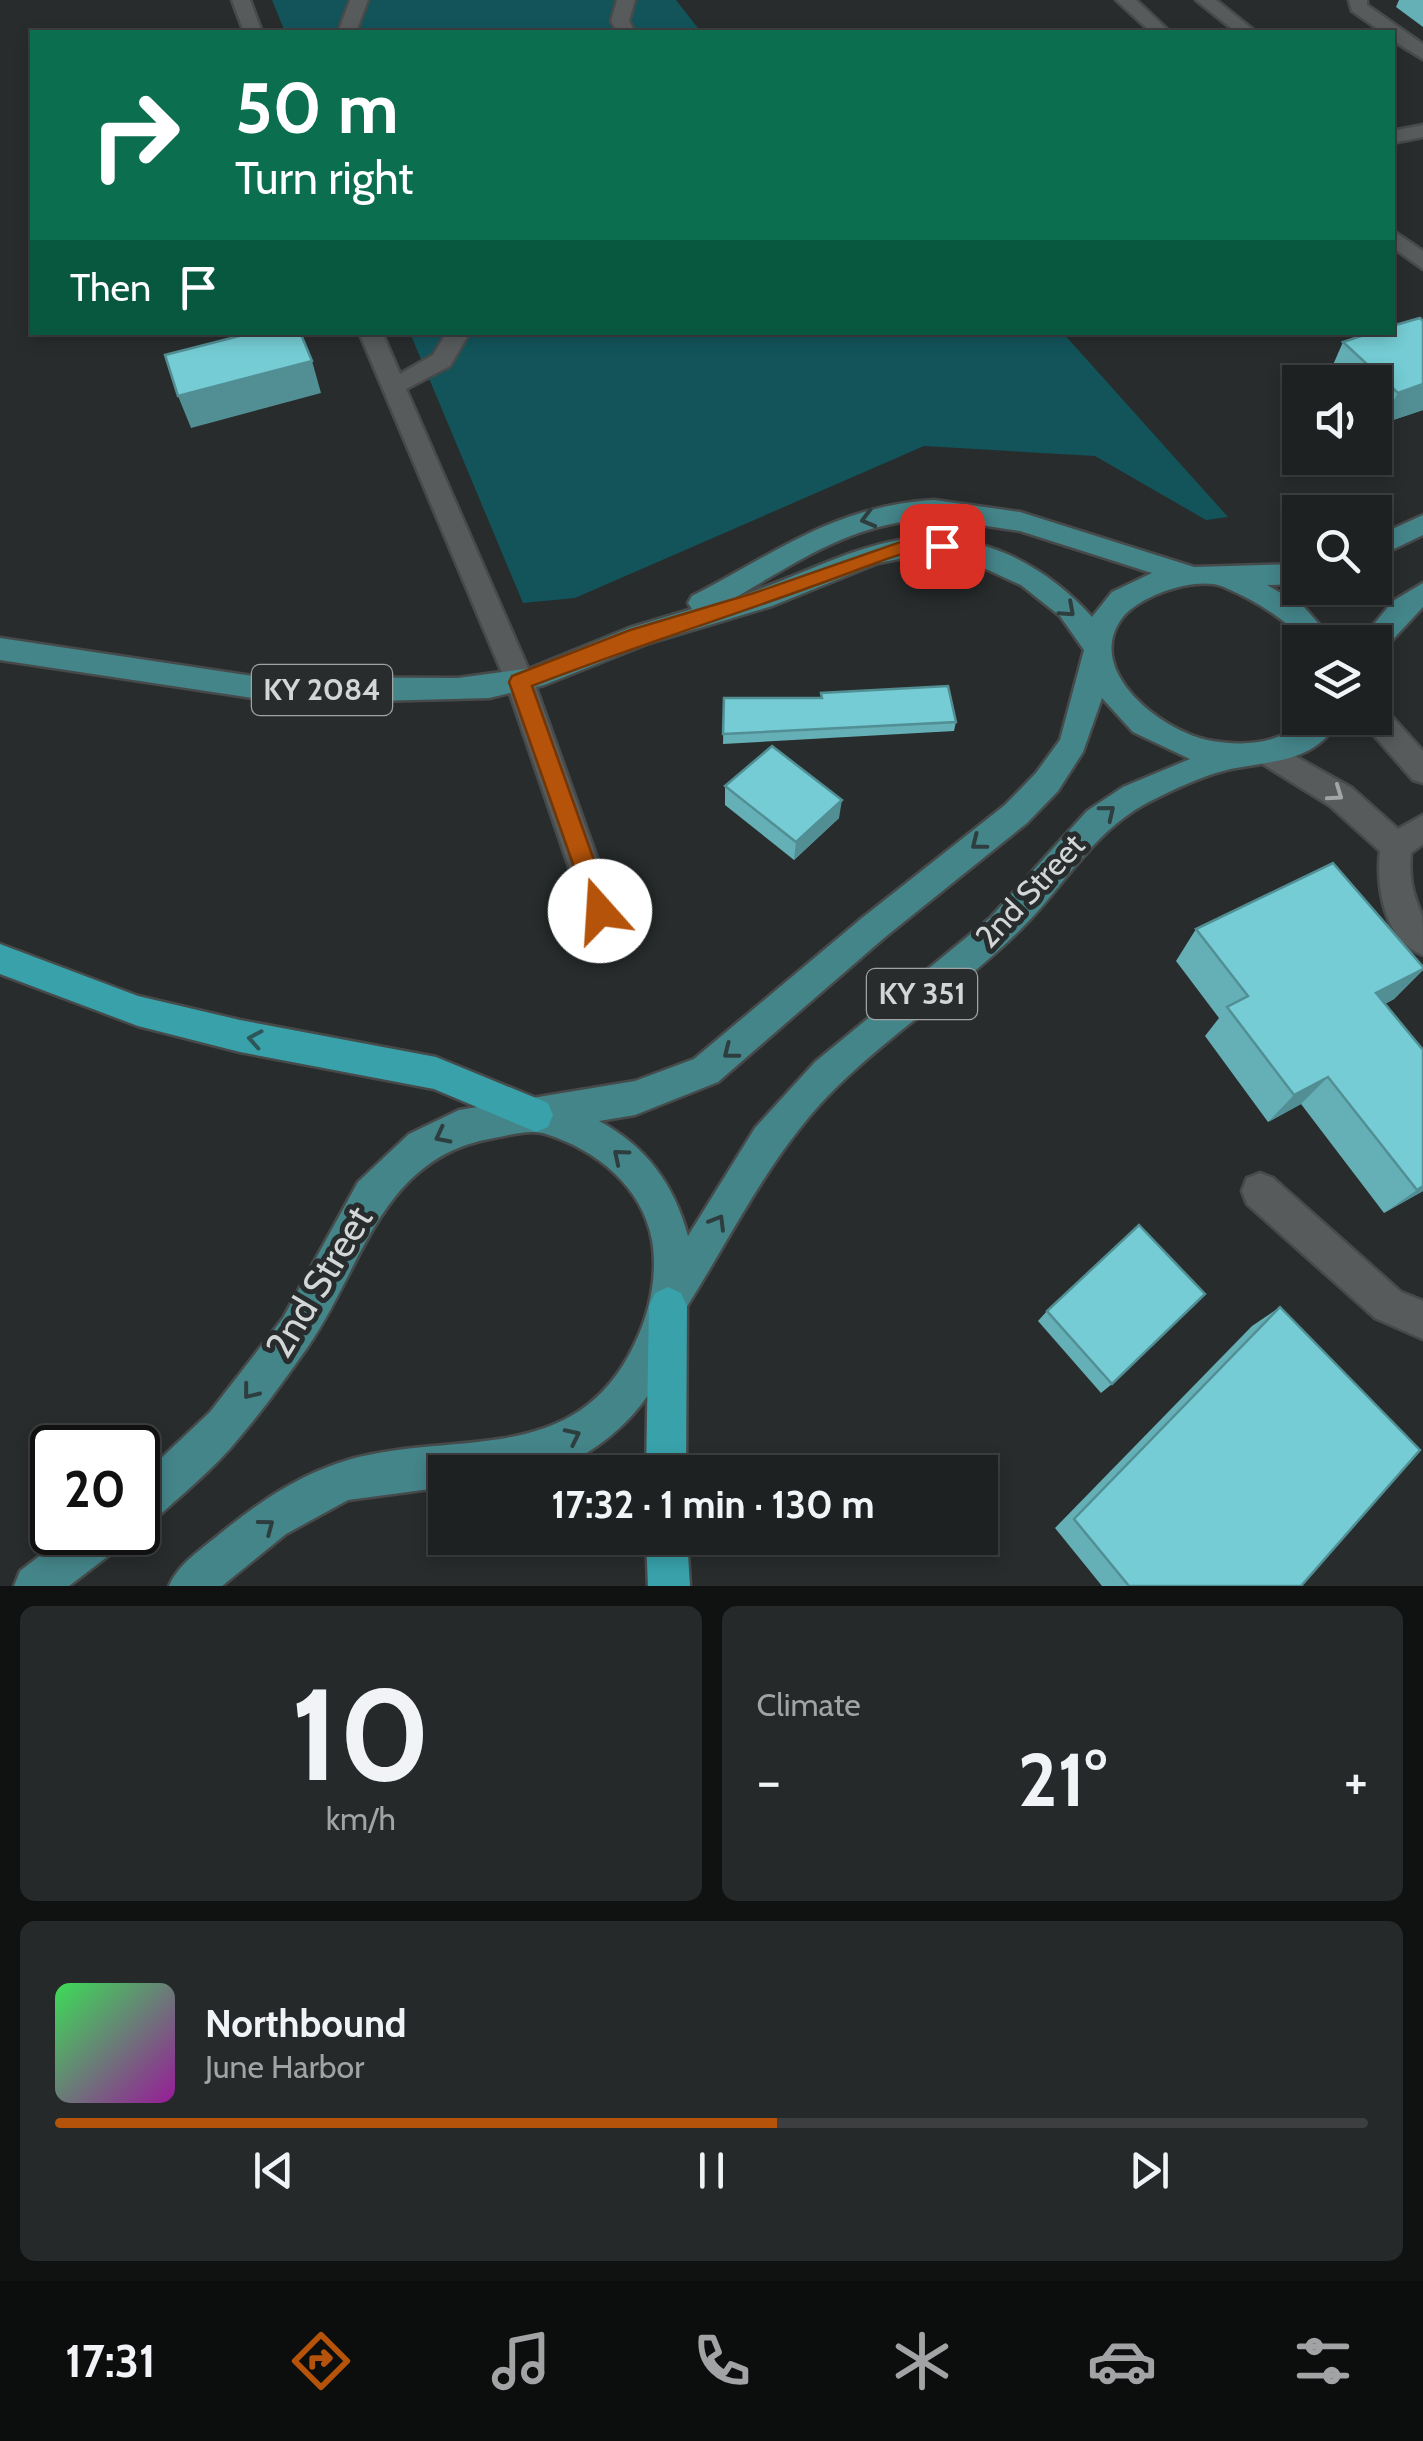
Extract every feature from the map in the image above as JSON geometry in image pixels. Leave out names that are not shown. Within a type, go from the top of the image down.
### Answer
[{"type":"highway","points":[[0,959],[138,1011],[240,1036],[436,1073],[536,1115]]},
{"type":"highway","points":[[666,1455],[668,1306]]},
{"type":"highway","points":[[668,1555],[669,1586]]},
{"type":"main road","name":"KY 2084","points":[[638,636],[852,522],[912,510],[968,510],[1008,518],[1209,578]]},
{"type":"main road","points":[[1392,540],[1423,524]]},
{"type":"main road","name":"KY 2084","points":[[0,649],[178,678],[294,690],[471,688],[520,682],[638,636],[760,599],[912,545],[942,546],[1005,565],[1038,586],[1084,625],[1098,648]]},
{"type":"main road","name":"2nd Street","points":[[160,1487],[224,1426],[264,1375],[296,1331],[371,1194],[421,1146],[459,1127],[635,1098],[706,1071],[873,928],[1016,814],[1047,782],[1073,744],[1090,691],[1104,621],[1122,599],[1149,584],[1282,575]]},
{"type":"main road","name":"2nd Street","points":[[1209,578],[1275,600],[1308,625]]},
{"type":"main road","points":[[1388,625],[1423,594]]},
{"type":"main road","points":[[1098,648],[1104,678],[1123,706],[1153,730],[1191,748],[1254,754]]},
{"type":"main road","name":"2nd Street","points":[[190,1586],[324,1488],[373,1473],[506,1461],[584,1432],[623,1398],[650,1356],[668,1306],[722,1214],[800,1099],[856,1046],[1005,924],[1080,836],[1114,806],[1145,787],[1293,745],[1307,735]]},
{"type":"main road","name":"2nd Street","points":[[536,1115],[594,1135],[627,1160],[648,1183],[663,1210],[674,1250],[668,1306]]},
{"type":"main road","points":[[34,1586],[75,1555]]},
{"type":"street","points":[[240,0],[252,30]]},
{"type":"street","points":[[348,30],[360,0]]},
{"type":"street","points":[[625,30],[620,21],[626,0]]},
{"type":"street","points":[[1125,0],[1160,30]]},
{"type":"street","points":[[1205,0],[1243,30]]},
{"type":"street","points":[[1358,0],[1358,7],[1390,30]]},
{"type":"street","points":[[1395,33],[1423,53]]},
{"type":"street","points":[[1395,136],[1423,130]]},
{"type":"street","points":[[1395,239],[1423,262]]},
{"type":"street","points":[[371,335],[520,682],[600,911]]},
{"type":"street","points":[[390,386],[423,374],[457,343],[458,335]]},
{"type":"street","points":[[1391,735],[1423,770]]},
{"type":"street","points":[[1254,754],[1341,797],[1396,846]]},
{"type":"street","points":[[1423,828],[1396,846],[1392,882],[1399,913],[1423,941]]},
{"type":"street","points":[[1260,1191],[1388,1304],[1423,1320]]},
{"type":"shaded area","points":[[272,0],[676,0],[699,30],[284,30]]},
{"type":"shaded area","points":[[411,335],[1065,335],[1228,517],[1206,520],[1095,456],[924,446],[575,598],[523,603]]},
{"type":"building","points":[[1420,318],[1423,321],[1423,384],[1398,393],[1392,387],[1392,365],[1368,365],[1343,342],[1364,335],[1395,335],[1395,325]]},
{"type":"building","points":[[243,335],[301,335],[312,361],[178,396],[165,355]]},
{"type":"building","points":[[948,686],[956,722],[723,734],[724,698],[822,698],[821,693]]},
{"type":"building","points":[[772,746],[842,800],[796,842],[725,786]]},
{"type":"building","points":[[1333,863],[1423,967],[1376,993],[1423,1050],[1423,1186],[1417,1190],[1328,1077],[1294,1095],[1227,1007],[1248,996],[1196,929]]},
{"type":"building","points":[[1139,1225],[1205,1294],[1112,1384],[1047,1311]]},
{"type":"building","points":[[1280,1307],[1420,1450],[1301,1586],[1129,1586],[1074,1519]]},
{"type":"route","points":[[600,911],[520,682],[638,636],[760,599],[856,561],[912,545],[942,546]]}]
